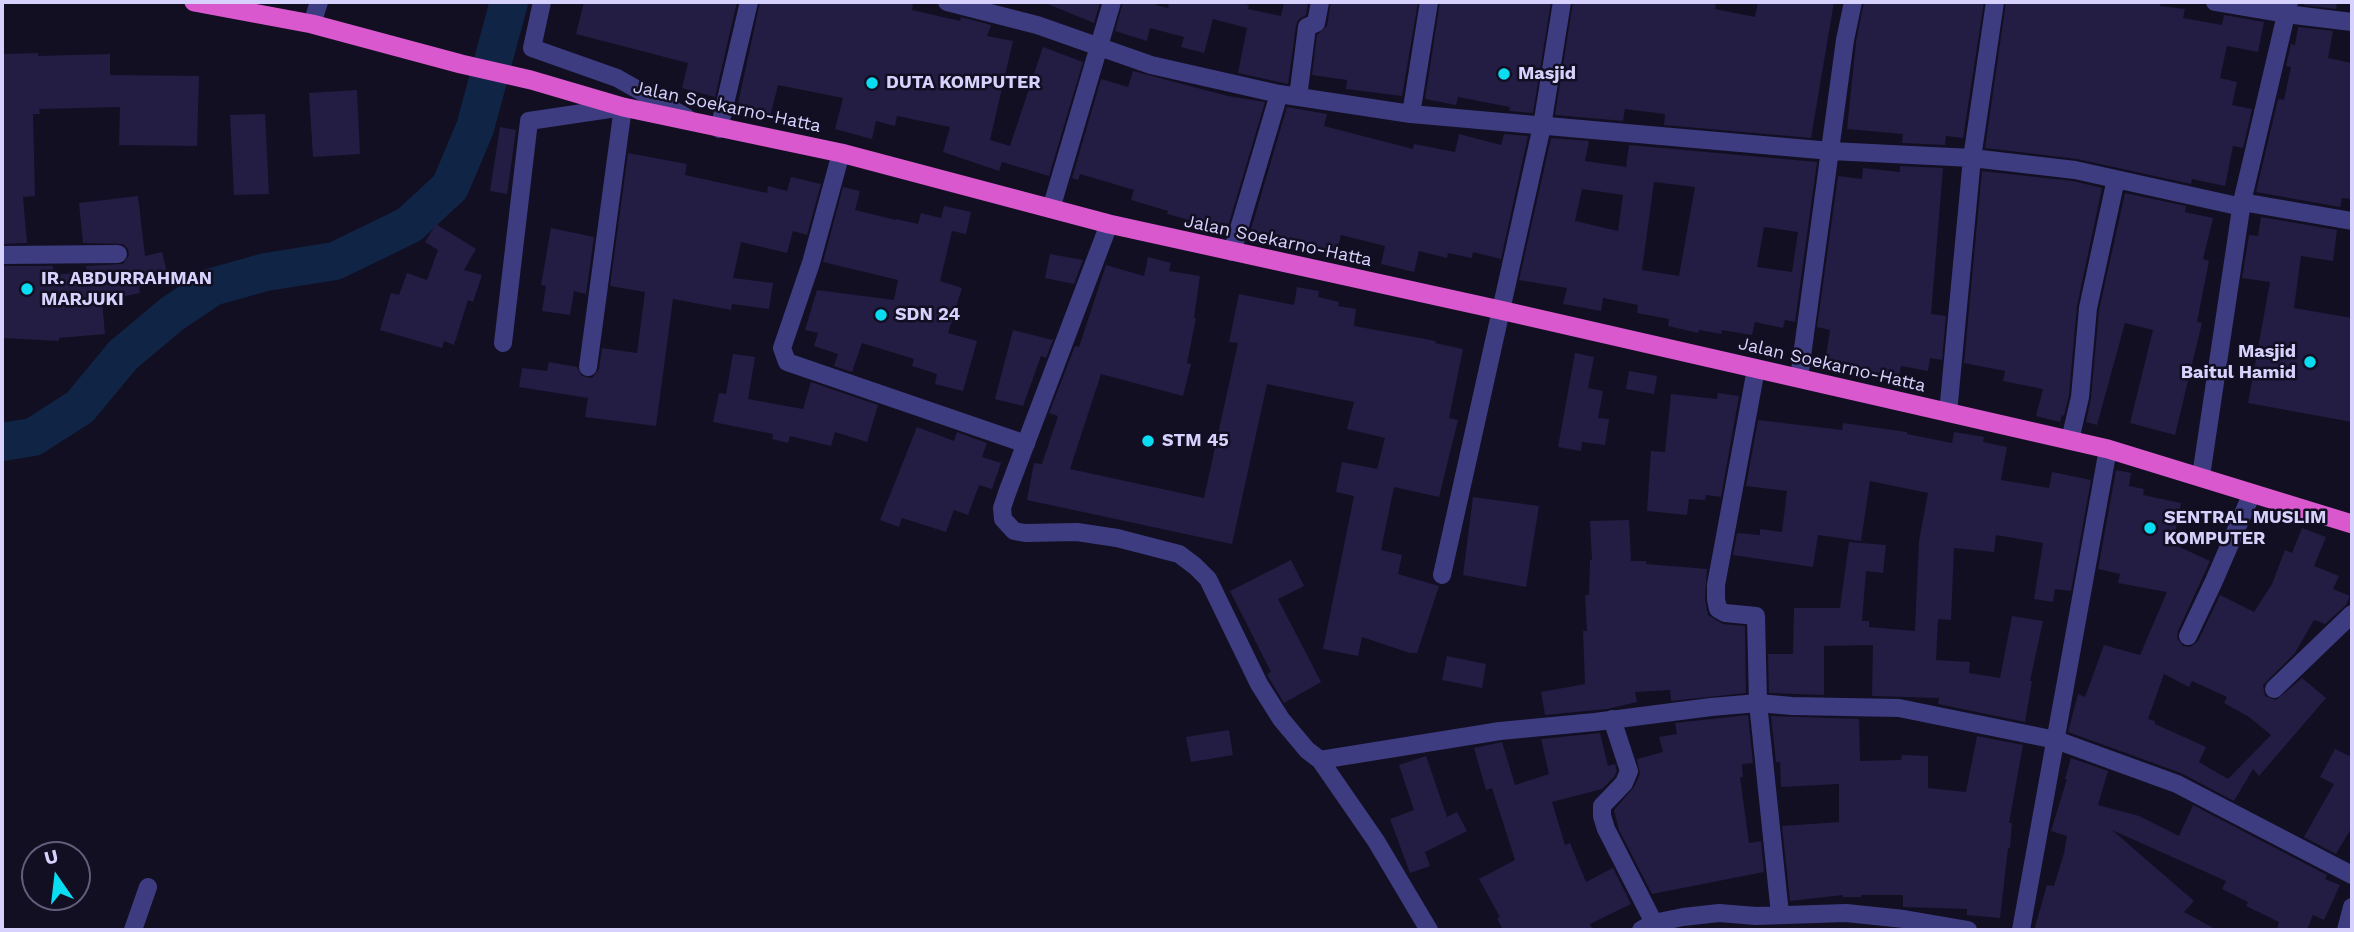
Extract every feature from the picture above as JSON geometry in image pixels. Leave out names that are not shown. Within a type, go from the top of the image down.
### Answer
[{"type":"highway","name":"Jalan Soekarno-Hatta","points":[[194,2],[312,23],[623,107],[841,153],[1109,224],[2108,449],[2352,524]]},
{"type":"street","points":[[312,23],[320,2]]},
{"type":"street","points":[[542,2],[532,48],[617,78],[697,123]]},
{"type":"street","points":[[719,129],[749,2]]},
{"type":"street","points":[[947,2],[1037,25],[1151,65],[1298,97],[1411,114],[1832,151],[1972,158],[2075,170],[2242,204],[2352,221]]},
{"type":"street","points":[[1051,209],[1112,2]]},
{"type":"street","points":[[1298,97],[1307,27],[1316,23],[1320,2]]},
{"type":"street","points":[[1411,114],[1429,2]]},
{"type":"street","points":[[1442,575],[1542,126],[1562,2]]},
{"type":"street","points":[[1799,378],[1845,40],[1853,2]]},
{"type":"street","points":[[1948,413],[1972,158],[1995,2]]},
{"type":"street","points":[[2215,2],[2287,8],[2352,22]]},
{"type":"street","points":[[2201,476],[2242,204],[2287,8]]},
{"type":"street","points":[[1232,252],[1279,94]]},
{"type":"street","points":[[503,343],[529,121],[623,107],[588,366]]},
{"type":"street","points":[[841,153],[811,263],[782,348],[786,362],[1026,444]]},
{"type":"street","points":[[2070,440],[2080,397],[2088,308],[2116,179]]},
{"type":"street","points":[[1109,224],[1002,508],[1003,519],[1014,531],[1077,532],[1118,538],[1179,554],[1195,566],[1208,579],[1259,684],[1280,719],[1307,750],[1320,760],[1376,841],[1429,930]]},
{"type":"street","points":[[2,255],[118,254]]},
{"type":"street","points":[[1756,369],[1716,585],[1716,600],[1718,609],[1725,613],[1756,616],[1758,703],[1780,914]]},
{"type":"street","points":[[2021,930],[2108,449]]},
{"type":"street","points":[[2188,636],[2252,493]]},
{"type":"street","points":[[2274,689],[2352,614]]},
{"type":"street","points":[[1320,760],[1500,731],[1758,703],[1899,708],[2056,740],[2177,784],[2352,875]]},
{"type":"street","points":[[1612,719],[1629,771],[1624,783],[1602,806],[1602,816],[1648,927],[1682,917],[1719,914],[1757,923],[1780,914],[1846,913],[1968,930]]},
{"type":"street","points":[[133,930],[148,887]]},
{"type":"street","points":[[2346,930],[2352,906]]},
{"type":"building","points":[[584,2],[737,2],[715,97],[682,88],[688,63],[576,34]]},
{"type":"building","points":[[760,2],[904,2],[913,4],[912,10],[960,21],[961,17],[991,25],[987,36],[1013,41],[990,140],[1010,146],[1043,47],[1083,62],[1049,176],[1002,162],[999,171],[943,152],[950,127],[897,116],[895,126],[876,121],[872,139],[835,129],[843,98],[778,85],[770,117],[737,108]]},
{"type":"building","points":[[1043,2],[1100,2],[1094,23]]},
{"type":"building","points":[[1123,2],[1157,2],[1156,5],[1168,8],[1169,2],[1238,2],[1249,5],[1248,9],[1281,16],[1284,2],[1308,2],[1306,15],[1298,20],[1296,26],[1288,84],[1238,73],[1247,28],[1213,19],[1204,53],[1181,47],[1184,37],[1150,28],[1147,41],[1115,31]]},
{"type":"building","points":[[1331,2],[1418,2],[1402,96],[1346,89],[1347,80],[1312,75],[1317,35],[1327,26]]},
{"type":"building","points":[[1440,2],[1551,2],[1533,113],[1509,111],[1510,107],[1458,97],[1456,105],[1425,99]]},
{"type":"building","points":[[1573,2],[1716,2],[1715,9],[1755,17],[1758,2],[1834,2],[1811,138],[1664,125],[1665,114],[1625,109],[1623,121],[1555,115]]},
{"type":"building","points":[[1864,2],[1984,2],[1963,138],[1946,136],[1945,145],[1902,143],[1903,134],[1847,129],[1856,42]]},
{"type":"building","points":[[2006,2],[2160,2],[2160,6],[2185,9],[2183,18],[2222,25],[2224,15],[2264,22],[2258,52],[2227,46],[2220,78],[2237,82],[2232,105],[2252,109],[2243,148],[2233,146],[2225,186],[2192,179],[2191,184],[2077,159],[1985,148]]},
{"type":"building","points":[[2305,2],[2337,2],[2336,9],[2304,5]]},
{"type":"building","points":[[2298,27],[2333,31],[2328,58],[2352,63],[2352,199],[2342,198],[2340,207],[2256,192],[2278,99],[2284,100],[2291,67],[2286,66],[2291,44],[2295,45]]},
{"type":"building","points":[[38,53],[38,56],[110,54],[110,75],[199,76],[197,146],[119,145],[120,107],[39,109],[40,114],[33,114],[35,196],[23,197],[27,243],[2,244],[2,54]]},
{"type":"building","points":[[1133,71],[1228,96],[1265,102],[1227,230],[1167,214],[1168,211],[1131,200],[1134,190],[1080,174],[1078,180],[1072,178],[1101,79],[1128,87]]},
{"type":"building","points":[[357,90],[360,154],[313,157],[309,93]]},
{"type":"building","points":[[1287,107],[1327,114],[1324,126],[1413,149],[1414,144],[1455,152],[1459,134],[1501,145],[1504,134],[1528,136],[1501,259],[1473,252],[1472,258],[1448,253],[1447,258],[1419,251],[1414,272],[1381,264],[1385,246],[1341,235],[1337,252],[1263,232],[1261,239],[1249,236]]},
{"type":"building","points":[[265,114],[269,194],[234,195],[230,115]]},
{"type":"building","points":[[500,127],[516,130],[507,194],[490,191]]},
{"type":"building","points":[[1551,138],[1589,141],[1585,161],[1626,167],[1629,145],[1817,162],[1795,322],[1785,320],[1783,328],[1755,322],[1752,335],[1722,330],[1721,334],[1699,330],[1698,333],[1668,326],[1669,319],[1637,313],[1638,305],[1603,298],[1601,311],[1563,304],[1567,288],[1519,280]],"holes":[[[1654,182],[1695,187],[1679,276],[1642,270]],[[1582,189],[1623,195],[1618,231],[1575,221]],[[1764,227],[1798,232],[1792,272],[1757,267]]]},
{"type":"building","points":[[628,153],[687,164],[685,175],[767,193],[768,186],[787,191],[791,177],[821,184],[807,235],[793,231],[787,253],[741,242],[733,278],[773,283],[769,309],[732,304],[731,310],[673,299],[656,426],[585,417],[588,398],[519,387],[522,368],[547,371],[549,362],[577,367],[582,376],[592,378],[599,369],[602,348],[637,353],[645,292],[610,286]]},
{"type":"building","points":[[1900,166],[1943,168],[1931,314],[1946,316],[1942,360],[1930,358],[1928,371],[1901,366],[1899,377],[1825,363],[1830,330],[1817,327],[1838,176],[1862,179],[1863,168],[1900,172]]},
{"type":"building","points":[[1982,171],[2073,181],[2102,188],[2077,306],[2069,395],[2060,422],[2036,416],[2043,389],[2003,381],[2005,371],[1964,363]]},
{"type":"building","points":[[843,187],[860,191],[855,210],[896,220],[918,224],[921,213],[941,218],[944,206],[971,212],[966,234],[952,231],[940,281],[962,288],[948,333],[977,341],[963,391],[935,384],[937,374],[912,366],[914,359],[862,343],[852,372],[834,366],[838,354],[814,346],[818,333],[805,330],[817,290],[894,300],[898,280],[823,262]]},
{"type":"building","points":[[2125,193],[2186,206],[2185,212],[2213,218],[2203,259],[2209,261],[2197,322],[2202,323],[2175,435],[2130,423],[2153,330],[2125,323],[2097,425],[2086,422],[2091,398],[2099,310]]},
{"type":"building","points":[[138,196],[145,256],[162,252],[169,281],[139,287],[140,293],[102,301],[105,334],[59,338],[59,341],[2,338],[4,266],[53,266],[53,275],[87,272],[86,266],[123,264],[129,255],[123,244],[83,243],[79,203]]},
{"type":"building","points":[[2261,217],[2337,230],[2333,261],[2301,256],[2294,308],[2352,318],[2352,422],[2248,403],[2270,282],[2242,278],[2249,235],[2258,236]]},
{"type":"building","points":[[436,224],[476,249],[464,270],[482,275],[473,302],[468,300],[454,345],[444,341],[442,348],[380,330],[391,293],[399,295],[407,273],[427,280],[438,250],[425,242]]},
{"type":"building","points":[[551,228],[594,237],[586,294],[574,291],[570,315],[542,311],[546,286],[541,285]]},
{"type":"building","points":[[1050,254],[1083,260],[1074,284],[1045,278]]},
{"type":"building","points":[[1148,257],[1171,263],[1169,271],[1200,276],[1196,318],[1187,363],[1191,364],[1183,396],[1101,374],[1070,469],[1204,498],[1238,343],[1229,342],[1239,294],[1294,305],[1297,287],[1319,291],[1318,297],[1339,302],[1338,306],[1356,309],[1354,326],[1436,341],[1435,343],[1463,349],[1449,418],[1458,420],[1439,497],[1394,487],[1381,550],[1402,555],[1398,574],[1439,586],[1417,653],[1362,637],[1358,656],[1323,649],[1354,496],[1336,492],[1342,462],[1377,469],[1385,438],[1347,429],[1354,402],[1267,384],[1232,544],[1027,500],[1034,463],[1042,464],[1058,416],[1049,413],[1075,346],[1079,347],[1106,265],[1144,276]]},
{"type":"building","points":[[1013,330],[1053,340],[1046,358],[1041,356],[1023,406],[995,399]]},
{"type":"building","points":[[1575,353],[1594,357],[1588,388],[1603,391],[1598,418],[1609,419],[1605,445],[1582,442],[1581,451],[1558,447]]},
{"type":"building","points":[[733,354],[755,357],[748,399],[803,409],[811,382],[878,405],[867,442],[835,432],[831,446],[790,436],[788,443],[772,439],[773,434],[713,422],[719,393],[726,394]]},
{"type":"building","points":[[1629,371],[1657,376],[1654,394],[1626,389]]},
{"type":"building","points":[[1718,393],[1739,396],[1721,497],[1706,495],[1705,500],[1689,499],[1687,515],[1647,511],[1651,451],[1665,452],[1671,394],[1717,399]]},
{"type":"building","points":[[1758,420],[1842,430],[1843,423],[1907,432],[1952,443],[1954,432],[1984,437],[1983,442],[2007,447],[2001,480],[2049,488],[2052,472],[2091,480],[2071,591],[2055,589],[2053,602],[2034,599],[2043,543],[1996,535],[1994,552],[1954,548],[1951,620],[1938,619],[1936,660],[1970,662],[1969,673],[2000,678],[2012,616],[2043,621],[2030,681],[2025,722],[1938,704],[1939,698],[1872,696],[1873,645],[1824,646],[1824,695],[1769,693],[1768,654],[1793,654],[1794,608],[1840,608],[1849,542],[1886,545],[1883,573],[1866,571],[1862,621],[1869,621],[1869,627],[1915,631],[1919,541],[1928,493],[1870,481],[1861,541],[1818,535],[1813,567],[1733,555],[1737,533],[1760,535],[1760,529],[1782,532],[1787,491],[1746,486]]},
{"type":"building","points":[[917,427],[954,441],[957,432],[987,443],[982,457],[1001,463],[992,489],[979,485],[968,515],[954,510],[946,532],[902,518],[899,527],[880,520]]},
{"type":"building","points":[[2116,470],[2131,473],[2129,486],[2144,489],[2143,495],[2181,503],[2173,544],[2210,561],[2178,631],[2177,638],[2183,646],[2190,647],[2198,641],[2220,595],[2254,612],[2272,584],[2285,550],[2292,553],[2302,528],[2326,537],[2314,566],[2339,576],[2333,589],[2350,596],[2346,605],[2325,624],[2314,620],[2295,653],[2263,685],[2265,696],[2276,700],[2302,678],[2326,698],[2259,776],[2253,769],[2234,801],[2181,773],[2068,732],[2078,694],[2085,697],[2104,645],[2140,655],[2167,592],[2118,583],[2120,574],[2098,569]],"holes":[[[2164,674],[2189,687],[2192,681],[2227,697],[2224,703],[2249,717],[2271,735],[2228,779],[2199,762],[2206,747],[2148,719]]]},
{"type":"building","points":[[1473,497],[1539,506],[1526,587],[1463,575]]},
{"type":"building","points":[[1629,520],[1631,561],[1707,569],[1705,599],[1708,615],[1723,624],[1745,626],[1746,693],[1671,701],[1670,690],[1635,692],[1637,702],[1607,709],[1545,715],[1541,692],[1585,684],[1583,631],[1587,631],[1585,595],[1589,595],[1592,560],[1590,521]]},
{"type":"building","points":[[1291,560],[1304,586],[1278,599],[1321,682],[1284,703],[1267,674],[1271,672],[1230,591]]},
{"type":"building","points":[[1447,656],[1486,664],[1482,688],[1442,680]]},
{"type":"building","points":[[1748,715],[1753,763],[1742,764],[1743,777],[1740,777],[1749,843],[1761,841],[1764,872],[1652,894],[1619,830],[1614,810],[1634,787],[1640,774],[1637,759],[1663,752],[1659,737],[1677,734],[1675,723]]},
{"type":"building","points":[[1771,716],[1859,719],[1860,761],[1901,760],[1902,755],[1928,756],[1928,788],[1966,792],[1977,736],[2023,745],[2009,823],[2012,823],[2010,848],[2000,918],[1967,915],[1967,909],[1903,907],[1903,895],[1843,895],[1790,901],[1782,826],[1839,822],[1839,784],[1781,787],[1780,762],[1776,762]]},
{"type":"building","points":[[1229,730],[1233,755],[1191,762],[1186,737]]},
{"type":"building","points":[[1600,733],[1608,766],[1615,764],[1617,771],[1614,777],[1602,789],[1552,802],[1565,845],[1570,843],[1586,882],[1613,868],[1631,904],[1590,924],[1593,930],[1503,930],[1497,918],[1500,917],[1479,879],[1515,860],[1492,788],[1486,790],[1474,748],[1502,742],[1515,785],[1549,774],[1541,739]]},
{"type":"building","points":[[2335,749],[2349,756],[2352,751],[2352,827],[2336,854],[2304,837],[2334,784],[2320,777]]},
{"type":"building","points":[[1426,756],[1447,817],[1457,812],[1467,831],[1425,852],[1430,866],[1410,873],[1390,819],[1414,810],[1399,765]]},
{"type":"building","points":[[2071,758],[2108,771],[2098,805],[2139,816],[2179,836],[2193,805],[2327,875],[2325,879],[2340,885],[2324,920],[2313,915],[2307,930],[2277,930],[2279,922],[2246,906],[2248,902],[2222,889],[2226,881],[2112,830],[2194,901],[2184,912],[2217,930],[2034,930],[2047,885],[2054,886],[2064,853],[2067,836],[2051,831]]},
{"type":"waterway","points":[[2,442],[33,437],[80,407],[123,355],[172,314],[212,287],[266,272],[335,261],[409,225],[450,187],[475,128],[509,2]]},
{"type":"place","name":"Masjid","points":[[1504,74]]},
{"type":"place","name":"DUTA KOMPUTER","points":[[872,83]]},
{"type":"place","name":"IR. ABDURRAHMAN MARJUKI","points":[[27,289]]},
{"type":"place","name":"SDN 24","points":[[881,315]]},
{"type":"place","name":"Masjid Baitul Hamid","points":[[2310,362]]},
{"type":"place","name":"STM 45","points":[[1148,441]]},
{"type":"place","name":"SENTRAL MUSLIM KOMPUTER","points":[[2150,528]]}]
